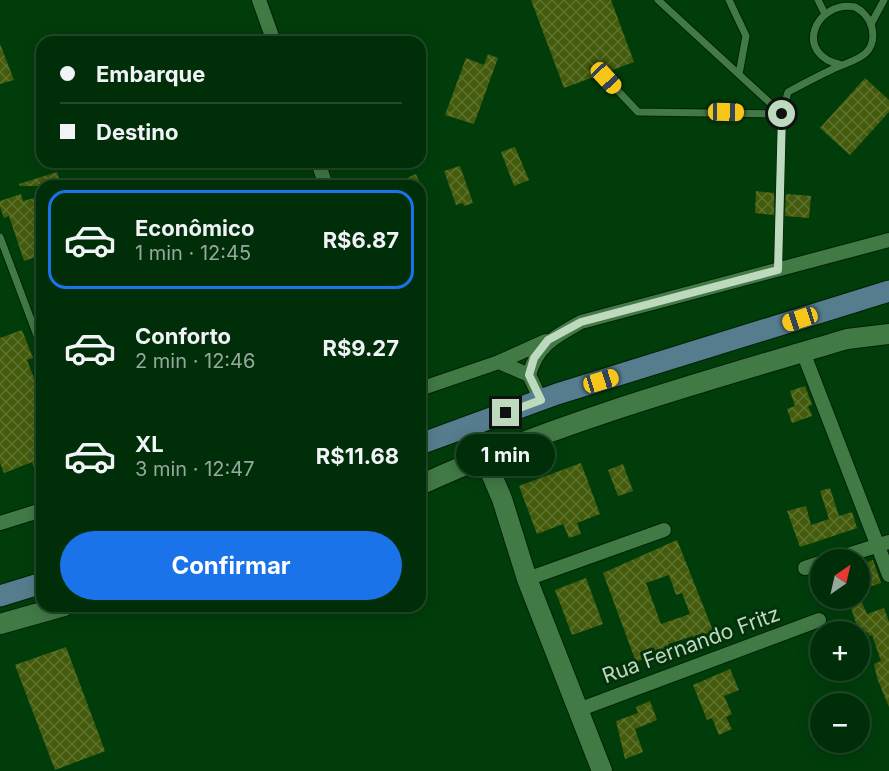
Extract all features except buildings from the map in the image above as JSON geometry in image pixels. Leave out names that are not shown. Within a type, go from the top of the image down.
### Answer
[{"type":"main road","points":[[426,442],[541,400],[889,291]]},
{"type":"main road","points":[[0,596],[36,585]]},
{"type":"street","points":[[259,0],[272,36]]},
{"type":"street","points":[[426,387],[499,362],[581,322],[889,240]]},
{"type":"street","points":[[426,482],[485,455],[580,420],[847,339],[889,334]]},
{"type":"street","points":[[529,375],[534,358],[548,340]]},
{"type":"street","points":[[803,352],[883,544],[889,576]]},
{"type":"street","points":[[499,362],[529,375],[541,400]]},
{"type":"street","points":[[471,426],[485,455],[527,579],[602,771]]},
{"type":"street","points":[[0,523],[36,512]]},
{"type":"street","points":[[527,579],[664,530]]},
{"type":"street","points":[[867,549],[883,544]]},
{"type":"street","points":[[806,568],[810,567]]},
{"type":"street","points":[[0,624],[43,612]]},
{"type":"street","name":"Rua Fernando Fritz","points":[[578,710],[819,620]]},
{"type":"lane","points":[[658,0],[782,114]]},
{"type":"lane","points":[[729,0],[746,36],[739,74]]},
{"type":"lane","points":[[818,0],[824,12]]},
{"type":"lane","points":[[871,24],[884,0]]},
{"type":"lane","points":[[778,270],[782,114],[788,92],[842,65],[852,64],[867,52],[873,33],[871,24],[858,9],[839,4],[824,12],[815,22],[813,41],[824,58],[842,65]]},
{"type":"lane","points":[[606,78],[638,112],[782,114]]},
{"type":"lane","points":[[0,237],[36,333]]},
{"type":"route","points":[[506,413],[541,400],[529,375],[534,358],[548,340],[581,322],[778,270],[782,114]]}]
